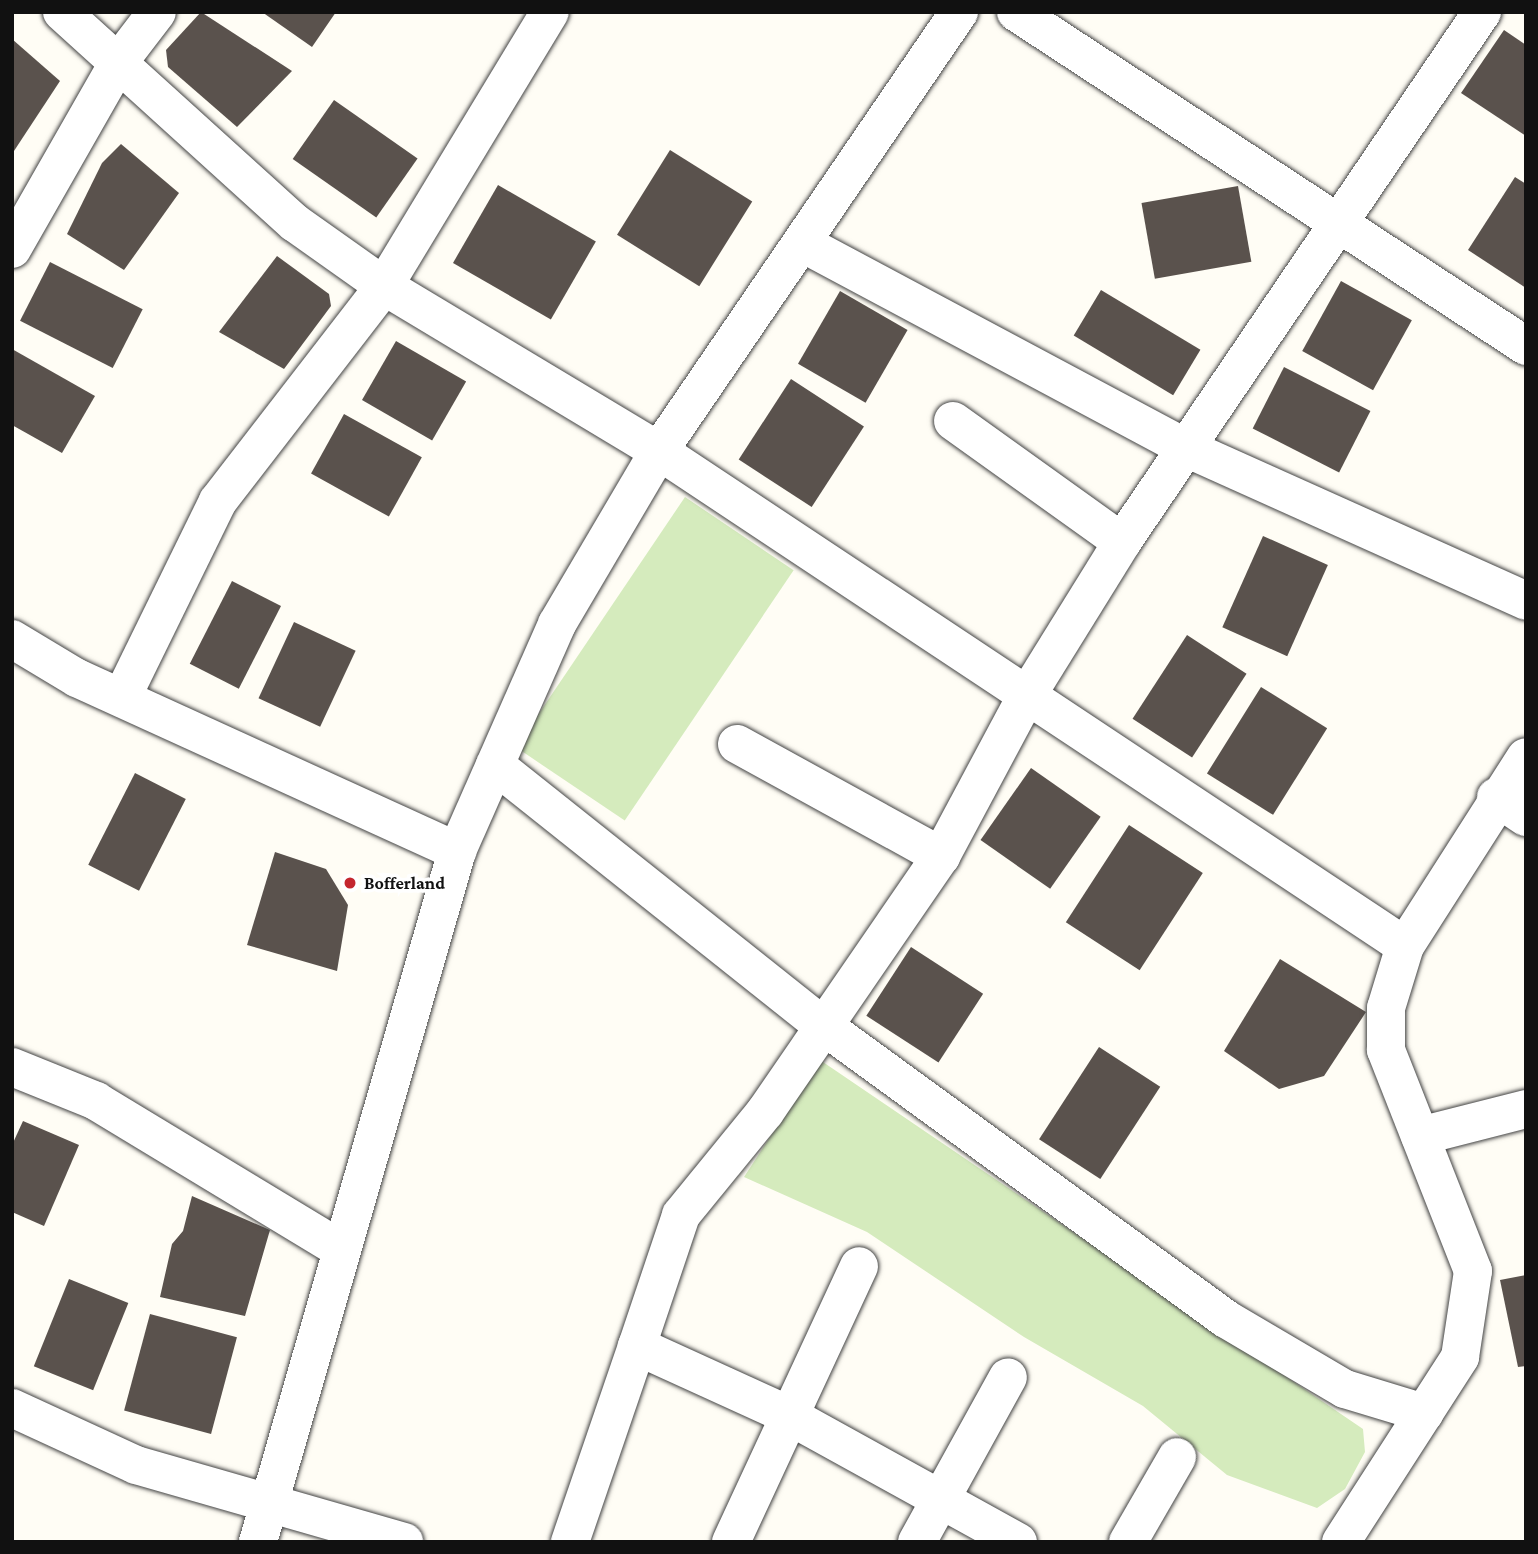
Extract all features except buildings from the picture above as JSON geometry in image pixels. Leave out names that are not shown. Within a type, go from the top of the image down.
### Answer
[{"type":"street","points":[[62,12],[295,223],[384,286],[659,451],[1405,946]]},
{"type":"street","points":[[12,249],[118,63],[156,12]]},
{"type":"street","points":[[122,697],[218,500],[384,286],[550,12]]},
{"type":"street","points":[[258,1542],[339,1248],[457,851],[557,624],[659,451],[804,244],[959,12]]},
{"type":"street","points":[[1016,12],[1337,219],[1526,346]]},
{"type":"street","points":[[570,1542],[681,1215],[765,1112],[821,1024],[942,856],[1026,697],[1122,542],[1337,219],[1482,12]]},
{"type":"street","points":[[804,244],[1186,448],[1526,601]]},
{"type":"street","points":[[953,421],[1122,542]]},
{"type":"street","points":[[12,639],[122,697],[457,851]]},
{"type":"street","points":[[737,744],[942,856]]},
{"type":"street","points":[[1341,1542],[1460,1357],[1473,1271],[1387,1049],[1386,1008],[1405,946],[1511,807],[1526,757]]},
{"type":"street","points":[[495,765],[821,1024],[1226,1319],[1345,1389],[1424,1413]]},
{"type":"street","points":[[12,1067],[96,1101],[339,1248]]},
{"type":"street","points":[[1420,1136],[1526,1109]]},
{"type":"street","points":[[731,1542],[786,1414],[859,1266]]},
{"type":"street","points":[[637,1346],[786,1414],[942,1503],[1018,1542]]},
{"type":"street","points":[[917,1542],[942,1503],[1008,1377]]},
{"type":"street","points":[[12,1408],[136,1465],[404,1542]]},
{"type":"street","points":[[1128,1542],[1177,1457]]},
{"type":"green space","points":[[685,497],[794,570],[625,821],[516,747]]},
{"type":"green space","points":[[820,1060],[1363,1429],[1365,1452],[1345,1489],[1317,1508],[1227,1475],[1143,1406],[1024,1337],[867,1232],[744,1177]]},
{"type":"place","name":"Bofferland","points":[[350,883]]}]
